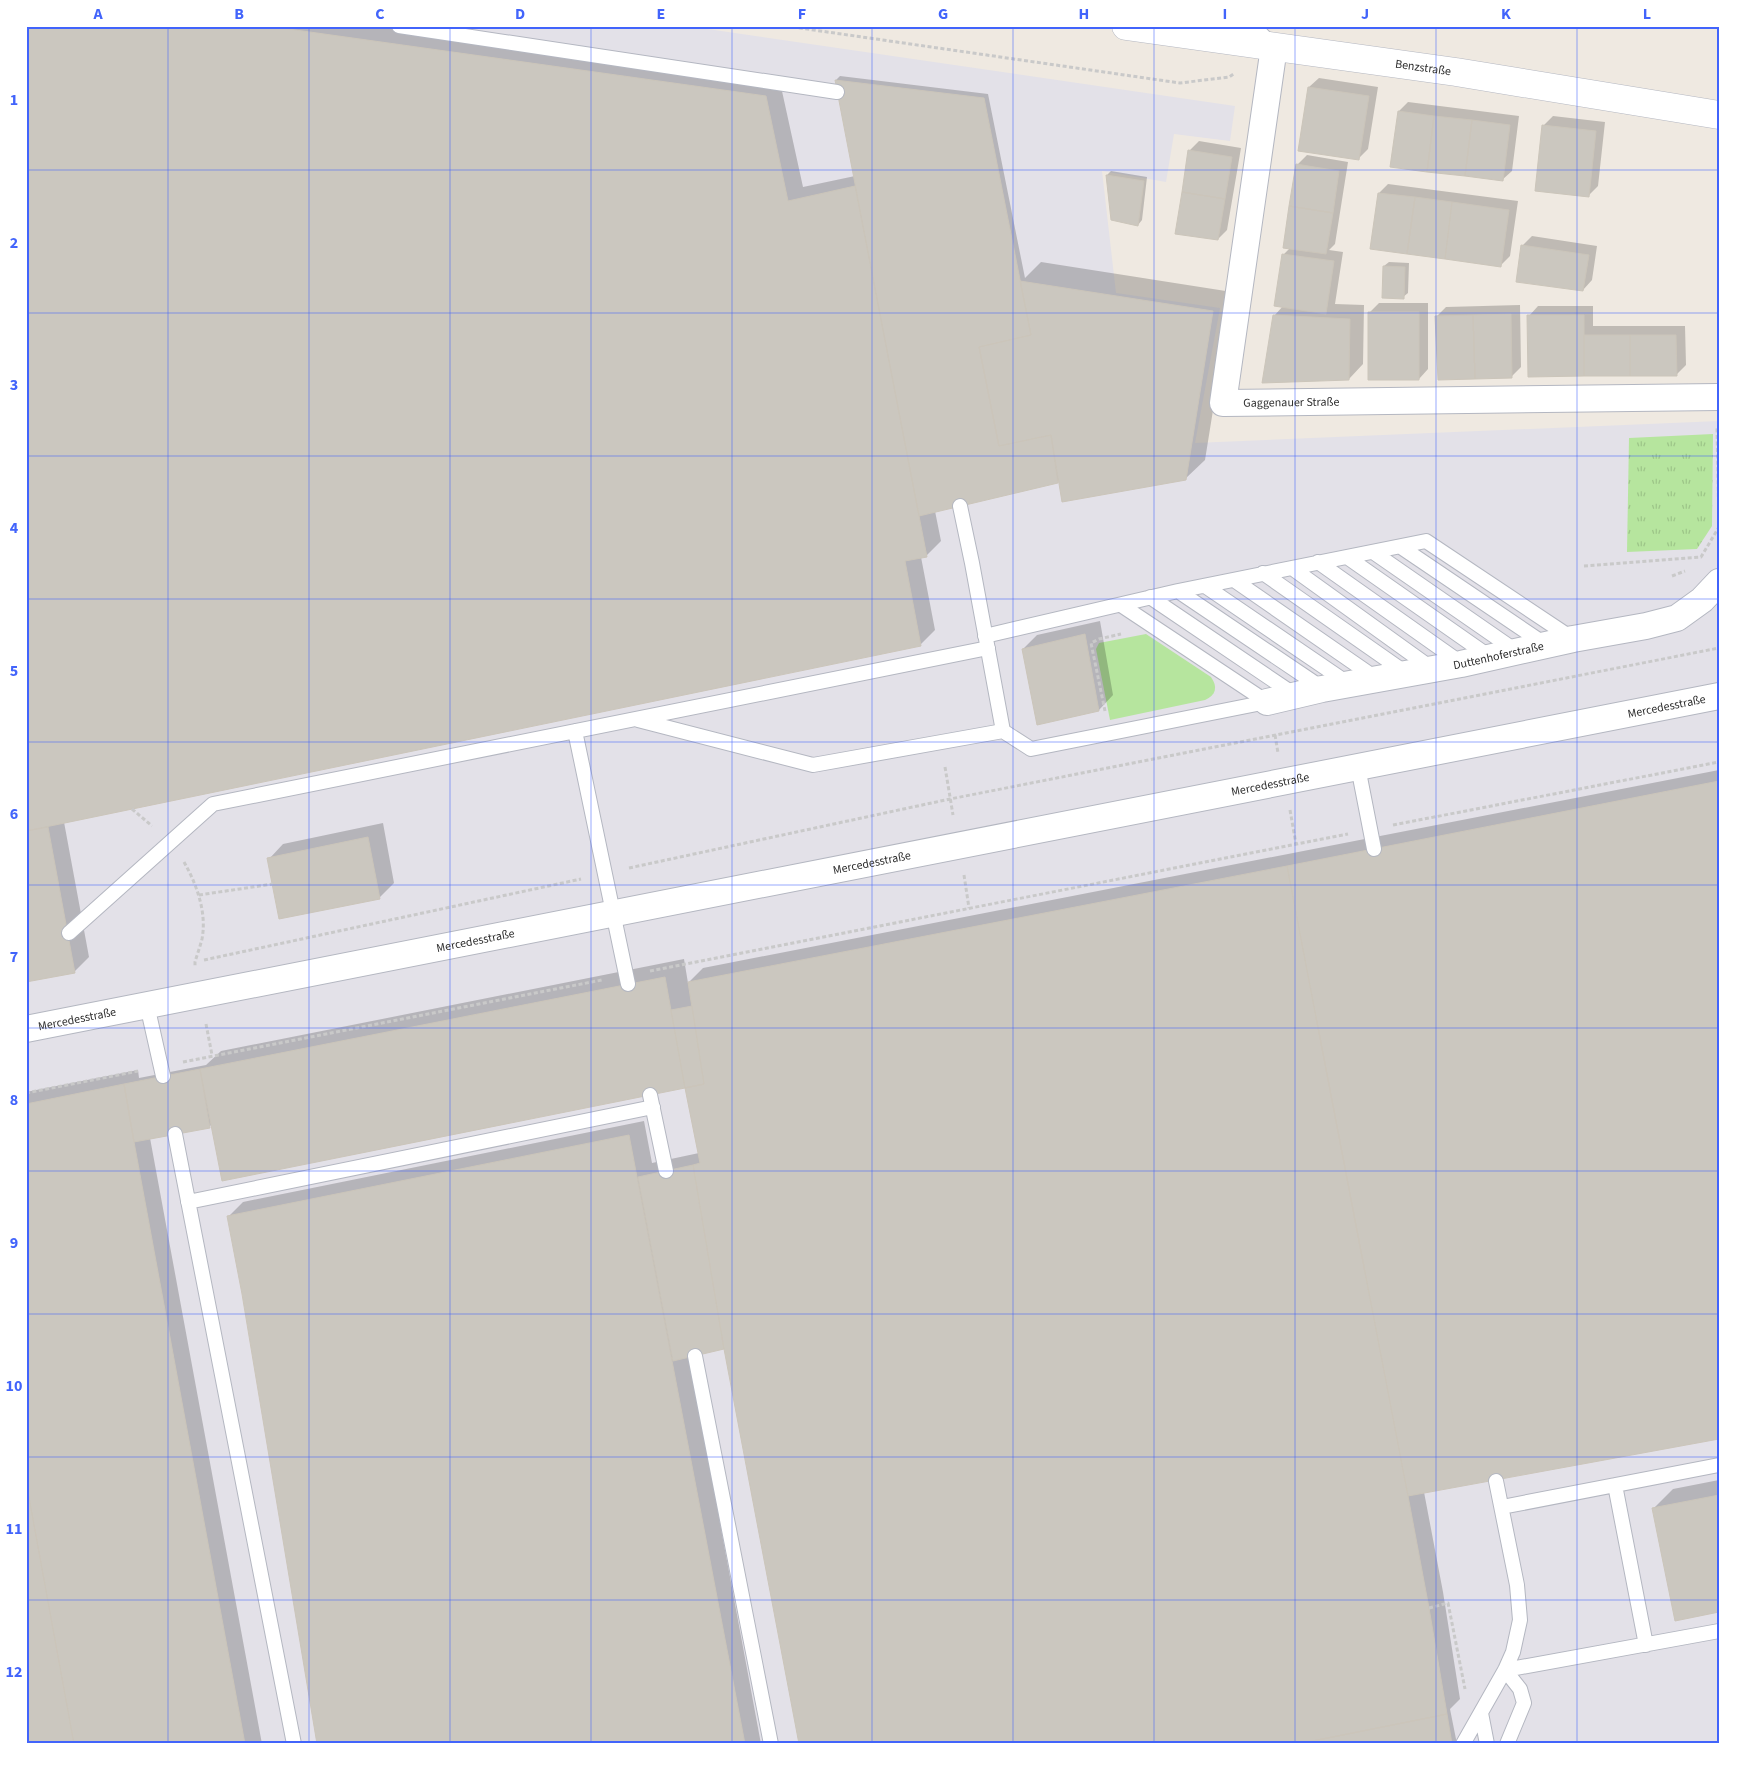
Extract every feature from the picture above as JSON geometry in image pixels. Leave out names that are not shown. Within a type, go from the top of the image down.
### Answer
[{"type":"main road","name":"Benzstraße","points":[[1126,26],[1456,72],[1719,115]]},
{"type":"street","name":"Gaggenauer Straße","points":[[1274,47],[1223,403],[1718,397]]},
{"type":"street","name":"Duttenhoferstraße","points":[[1267,702],[1322,689],[1461,664],[1677,618],[1702,600],[1719,582]]},
{"type":"street","name":"Mercedesstraße","points":[[26,1029],[1719,696]]},
{"type":"lane","points":[[399,26],[837,92]]},
{"type":"lane","points":[[1254,26],[1274,47]]},
{"type":"lane","points":[[960,506],[1003,731]]},
{"type":"lane","points":[[69,933],[214,804],[500,745],[635,720],[986,642],[1026,627],[1150,597],[1318,562],[1426,541],[1573,640]]},
{"type":"lane","points":[[1401,547],[1546,646]]},
{"type":"lane","points":[[1373,552],[1517,652]]},
{"type":"lane","points":[[1346,557],[1490,658]]},
{"type":"lane","points":[[1318,562],[1461,664]]},
{"type":"lane","points":[[1292,568],[1432,669]]},
{"type":"lane","points":[[1263,574],[1407,674]]},
{"type":"lane","points":[[1234,580],[1378,679]]},
{"type":"lane","points":[[1206,586],[1350,684]]},
{"type":"lane","points":[[1178,591],[1322,689]]},
{"type":"lane","points":[[1150,597],[1295,695]]},
{"type":"lane","points":[[1121,605],[1267,702]]},
{"type":"lane","points":[[635,720],[813,765],[1003,731],[1031,749],[1267,702]]},
{"type":"lane","points":[[575,731],[627,980]]},
{"type":"lane","points":[[1358,767],[1374,849]]},
{"type":"lane","points":[[148,1005],[162,1072]]},
{"type":"lane","points":[[188,1202],[651,1101],[666,1171]]},
{"type":"lane","points":[[175,1134],[294,1744]]},
{"type":"lane","points":[[695,1356],[771,1744]]},
{"type":"lane","points":[[1502,1507],[1719,1465]]},
{"type":"lane","points":[[1467,1741],[1513,1652],[1520,1620],[1517,1585],[1496,1481]]},
{"type":"lane","points":[[1614,1485],[1646,1644]]},
{"type":"lane","points":[[1505,1670],[1719,1631]]},
{"type":"lane","points":[[1505,1670],[1520,1689],[1524,1703],[1507,1744]]},
{"type":"lane","points":[[1483,1709],[1487,1744]]},
{"type":"path","points":[[786,26],[1180,83],[1229,77],[1274,47]]},
{"type":"path","points":[[1584,566],[1701,557],[1719,527],[1718,397]]},
{"type":"path","points":[[1110,733],[1090,643],[1099,639],[1156,627]]},
{"type":"path","points":[[194,962],[950,799],[1719,648]]},
{"type":"path","points":[[26,1093],[162,1072],[212,1055],[627,980],[1719,762]]},
{"type":"path","points":[[132,808],[171,842],[195,882],[203,914],[202,938],[194,962],[212,1055]]},
{"type":"path","points":[[199,895],[273,884]]},
{"type":"path","points":[[1429,1608],[1448,1603],[1465,1693],[1483,1709]]},
{"type":"shaded area","points":[[26,26],[687,26],[1235,106],[1230,141],[1174,134],[1166,182],[1102,171],[1116,293],[1220,308],[1195,443],[1719,421],[1719,1744],[26,1744]]},
{"type":"green space","points":[[1713,434],[1712,526],[1697,549],[1627,552],[1629,438]]},
{"type":"green space","points":[[1146,634],[1211,677],[1215,684],[1214,693],[1205,700],[1110,720],[1096,649],[1099,643]]},
{"type":"building","points":[[26,26],[267,26],[766,96],[788,201],[855,186],[927,557],[905,561],[921,646],[26,831]]},
{"type":"building","points":[[835,80],[984,98],[1031,335],[979,347],[999,446],[1051,435],[1058,483],[919,516]]},
{"type":"building","points":[[1308,87],[1369,96],[1359,160],[1298,151]]},
{"type":"building","points":[[1398,111],[1434,116],[1427,172],[1390,167]]},
{"type":"building","points":[[1434,116],[1472,120],[1465,176],[1427,172]]},
{"type":"building","points":[[1472,120],[1510,125],[1503,181],[1465,176]]},
{"type":"building","points":[[1542,125],[1596,131],[1589,197],[1535,191]]},
{"type":"building","points":[[1188,150],[1232,157],[1225,199],[1182,192]]},
{"type":"building","points":[[1296,164],[1339,171],[1333,213],[1289,206]]},
{"type":"building","points":[[1106,175],[1144,181],[1138,226],[1111,220]]},
{"type":"building","points":[[1182,192],[1225,199],[1218,240],[1175,234]]},
{"type":"building","points":[[1378,193],[1415,197],[1407,254],[1370,249]]},
{"type":"building","points":[[1415,197],[1452,202],[1445,259],[1407,254]]},
{"type":"building","points":[[1452,202],[1509,210],[1501,267],[1445,259]]},
{"type":"building","points":[[1289,206],[1333,213],[1326,254],[1283,248]]},
{"type":"building","points":[[1521,245],[1589,255],[1583,291],[1516,282]]},
{"type":"building","points":[[1282,254],[1334,261],[1326,314],[1274,306]]},
{"type":"building","points":[[1383,266],[1405,267],[1404,299],[1382,298]]},
{"type":"building","points":[[1020,281],[1213,311],[1186,480],[1062,502],[1051,435],[999,446],[979,347],[1031,335]]},
{"type":"building","points":[[1368,312],[1419,312],[1419,380],[1368,380]]},
{"type":"building","points":[[1511,314],[1512,378],[1475,379],[1473,315]]},
{"type":"building","points":[[1273,315],[1350,319],[1349,380],[1262,383]]},
{"type":"building","points":[[1473,315],[1475,379],[1438,380],[1435,316]]},
{"type":"building","points":[[1527,315],[1584,315],[1584,376],[1528,377]]},
{"type":"building","points":[[1584,335],[1630,335],[1630,376],[1584,376]]},
{"type":"building","points":[[1630,335],[1676,335],[1677,376],[1630,376]]},
{"type":"building","points":[[1085,634],[1099,711],[1037,725],[1022,649]]},
{"type":"building","points":[[1719,781],[1719,1439],[1408,1496],[1287,866]]},
{"type":"building","points":[[48,827],[75,973],[26,982],[26,831]]},
{"type":"building","points":[[368,837],[380,899],[279,919],[267,858]]},
{"type":"building","points":[[1287,866],[1408,1496],[1447,1714],[1298,1744],[799,1744],[724,1349],[693,1165],[700,1163],[685,1088],[704,1084],[688,982]]},
{"type":"building","points":[[665,977],[685,1088],[222,1181],[200,1069]]},
{"type":"building","points":[[692,1006],[704,1084],[685,1088],[671,1010]]},
{"type":"building","points":[[200,1069],[210,1128],[134,1142],[124,1084]]},
{"type":"building","points":[[124,1084],[245,1744],[74,1744],[26,1481],[26,1104]]},
{"type":"building","points":[[629,1135],[745,1744],[317,1744],[242,1294],[227,1216]]},
{"type":"building","points":[[693,1165],[724,1349],[673,1361],[638,1177]]},
{"type":"building","points":[[26,1481],[74,1744],[26,1744]]},
{"type":"building","points":[[1719,1495],[1719,1612],[1675,1621],[1652,1508]]},
{"type":"building","points":[[1447,1714],[1452,1744],[1298,1744]]}]
